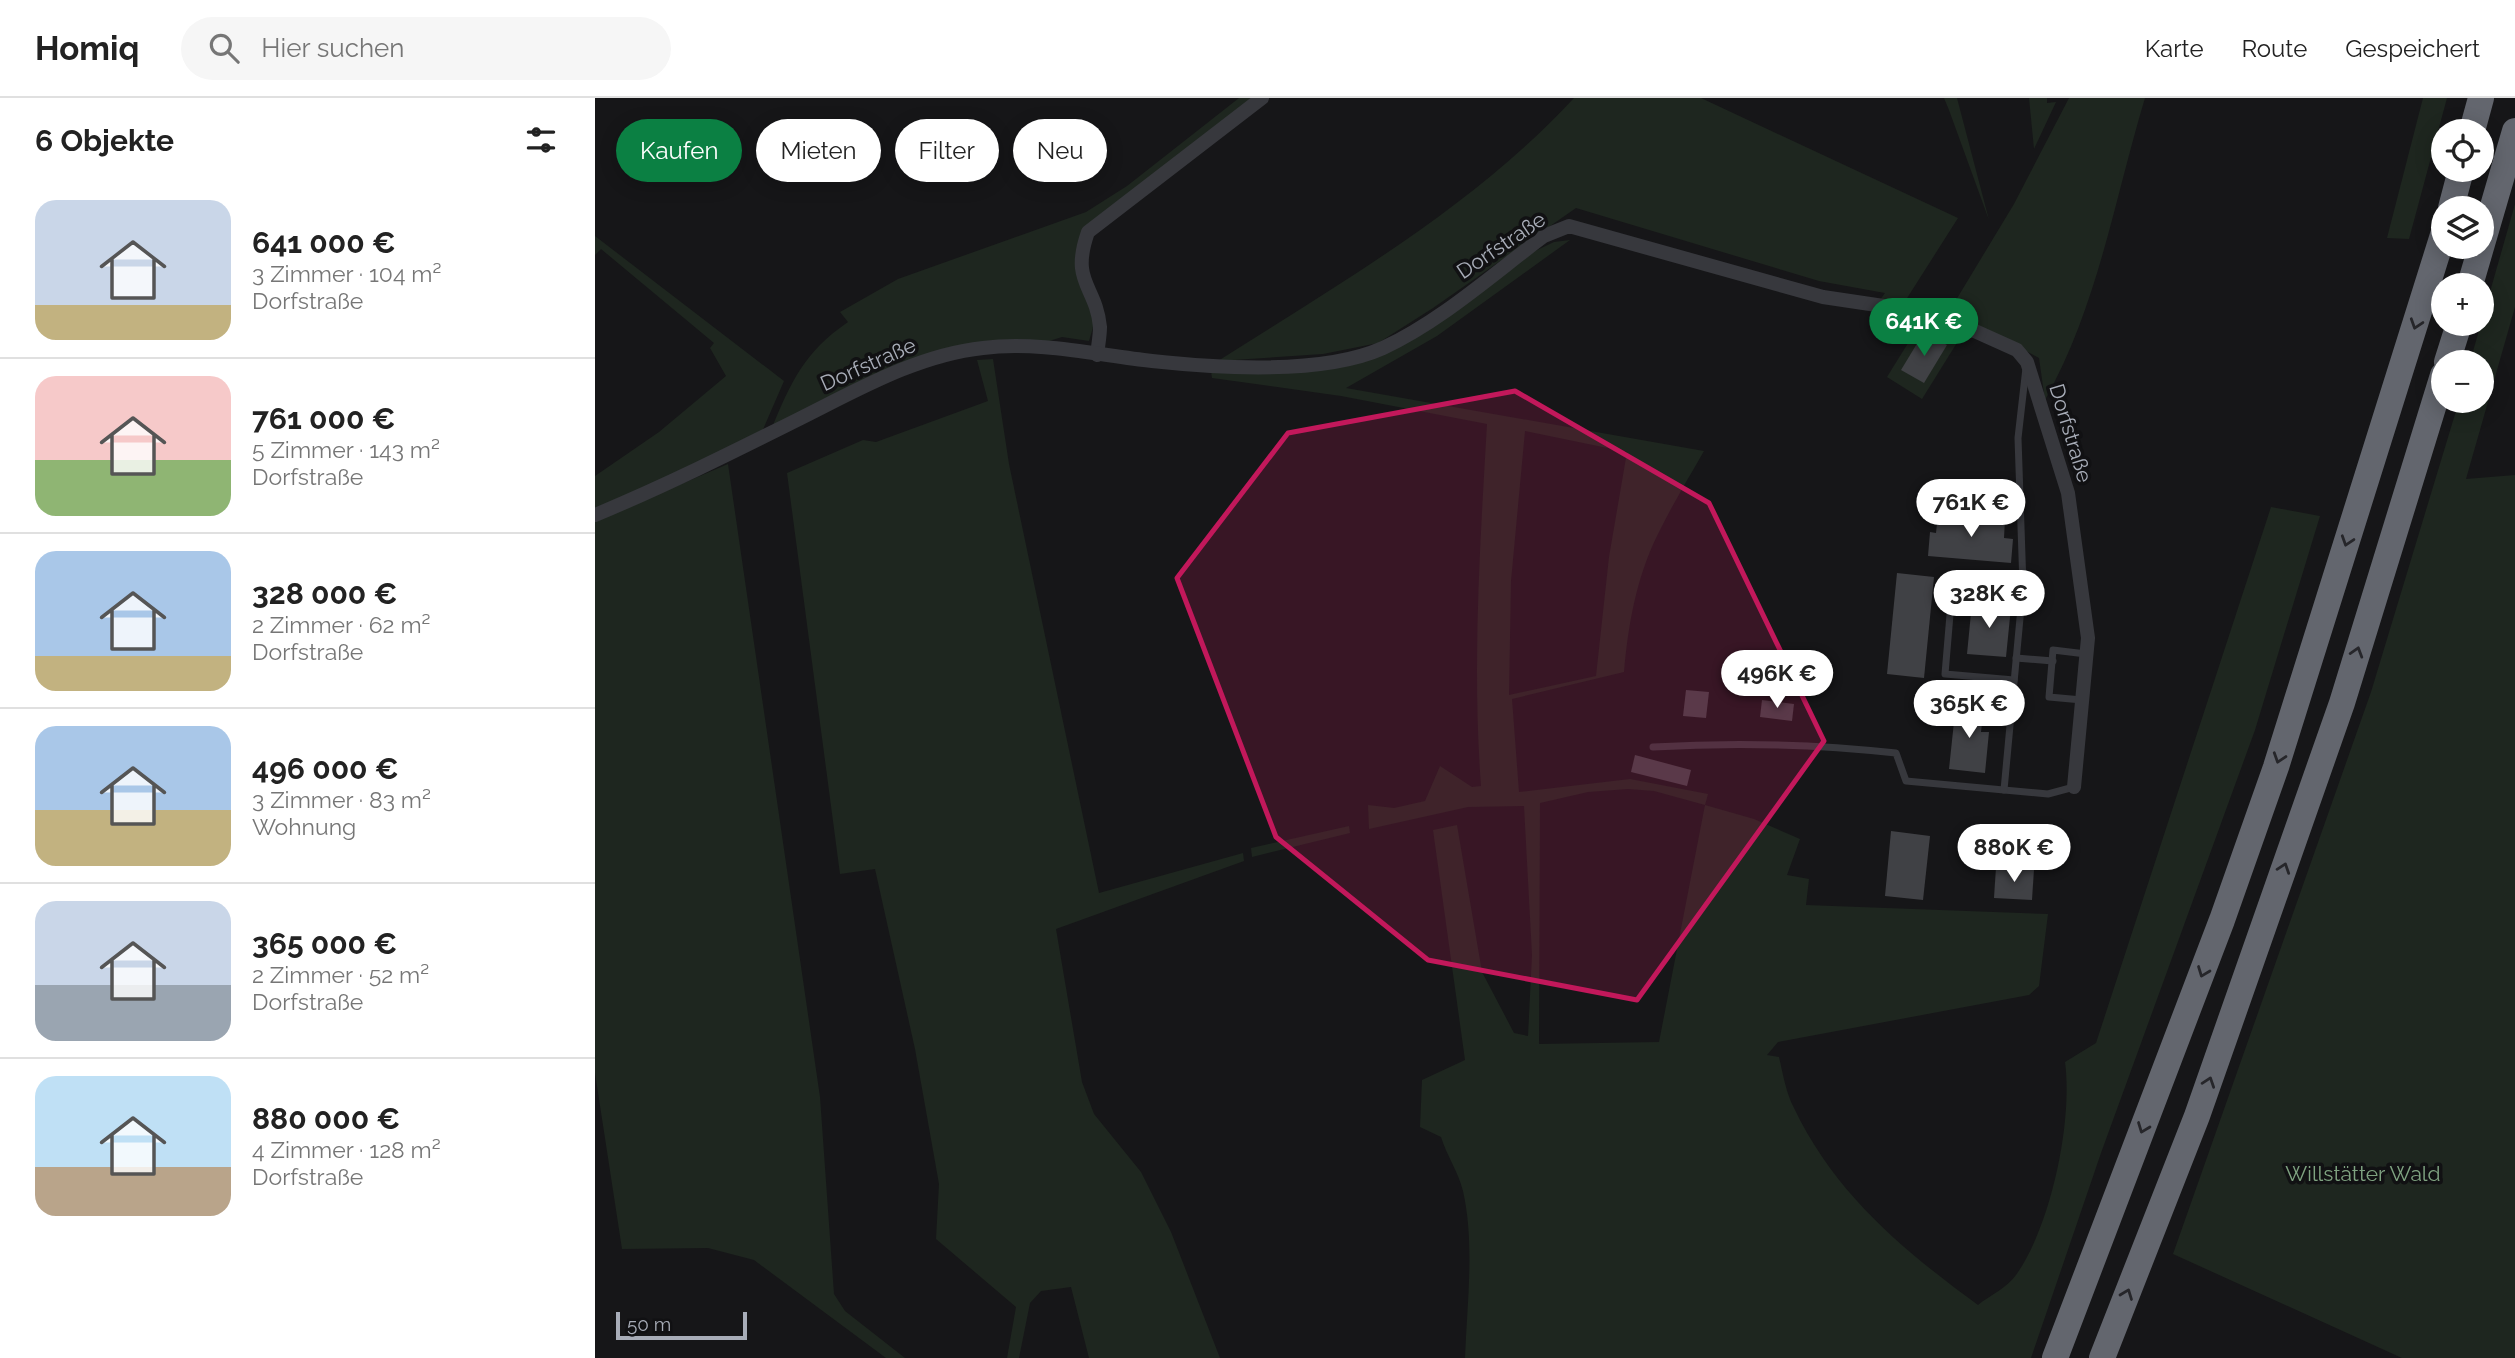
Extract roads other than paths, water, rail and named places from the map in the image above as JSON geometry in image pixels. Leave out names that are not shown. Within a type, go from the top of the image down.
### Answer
[{"type":"highway","points":[[2475,119],[2481,98]]},
{"type":"highway","points":[[2474,273],[2515,131]]},
{"type":"highway","points":[[2056,1358],[2223,920],[2276,767],[2435,259]]},
{"type":"highway","points":[[2102,1358],[2197,1116],[2342,703],[2431,413]]},
{"type":"street","points":[[1097,355],[1100,326],[1082,273],[1080,255],[1088,232],[1262,98]]},
{"type":"street","name":"Dorfstraße","points":[[595,515],[661,488],[923,361],[984,348],[1045,348],[1202,366],[1249,367],[1355,356],[1381,349],[1414,331],[1544,236],[1569,226],[1823,297],[1937,314],[2017,350],[2027,362],[2068,494],[2088,638],[2074,787]]},
{"type":"lane","points":[[2004,790],[2023,586],[2018,438],[2027,362]]},
{"type":"lane","points":[[2014,680],[1945,674],[1947,647],[1954,579],[2023,586]]},
{"type":"lane","points":[[2082,700],[2049,697],[2053,650],[2087,654]]},
{"type":"lane","points":[[2016,658],[2053,661]]},
{"type":"lane","points":[[1653,747],[1722,743],[1823,745],[1896,753],[1906,781],[2048,794],[2074,787]]},
{"type":"park label","name":"Willstätter Wald","points":[[2363,1173]]}]
